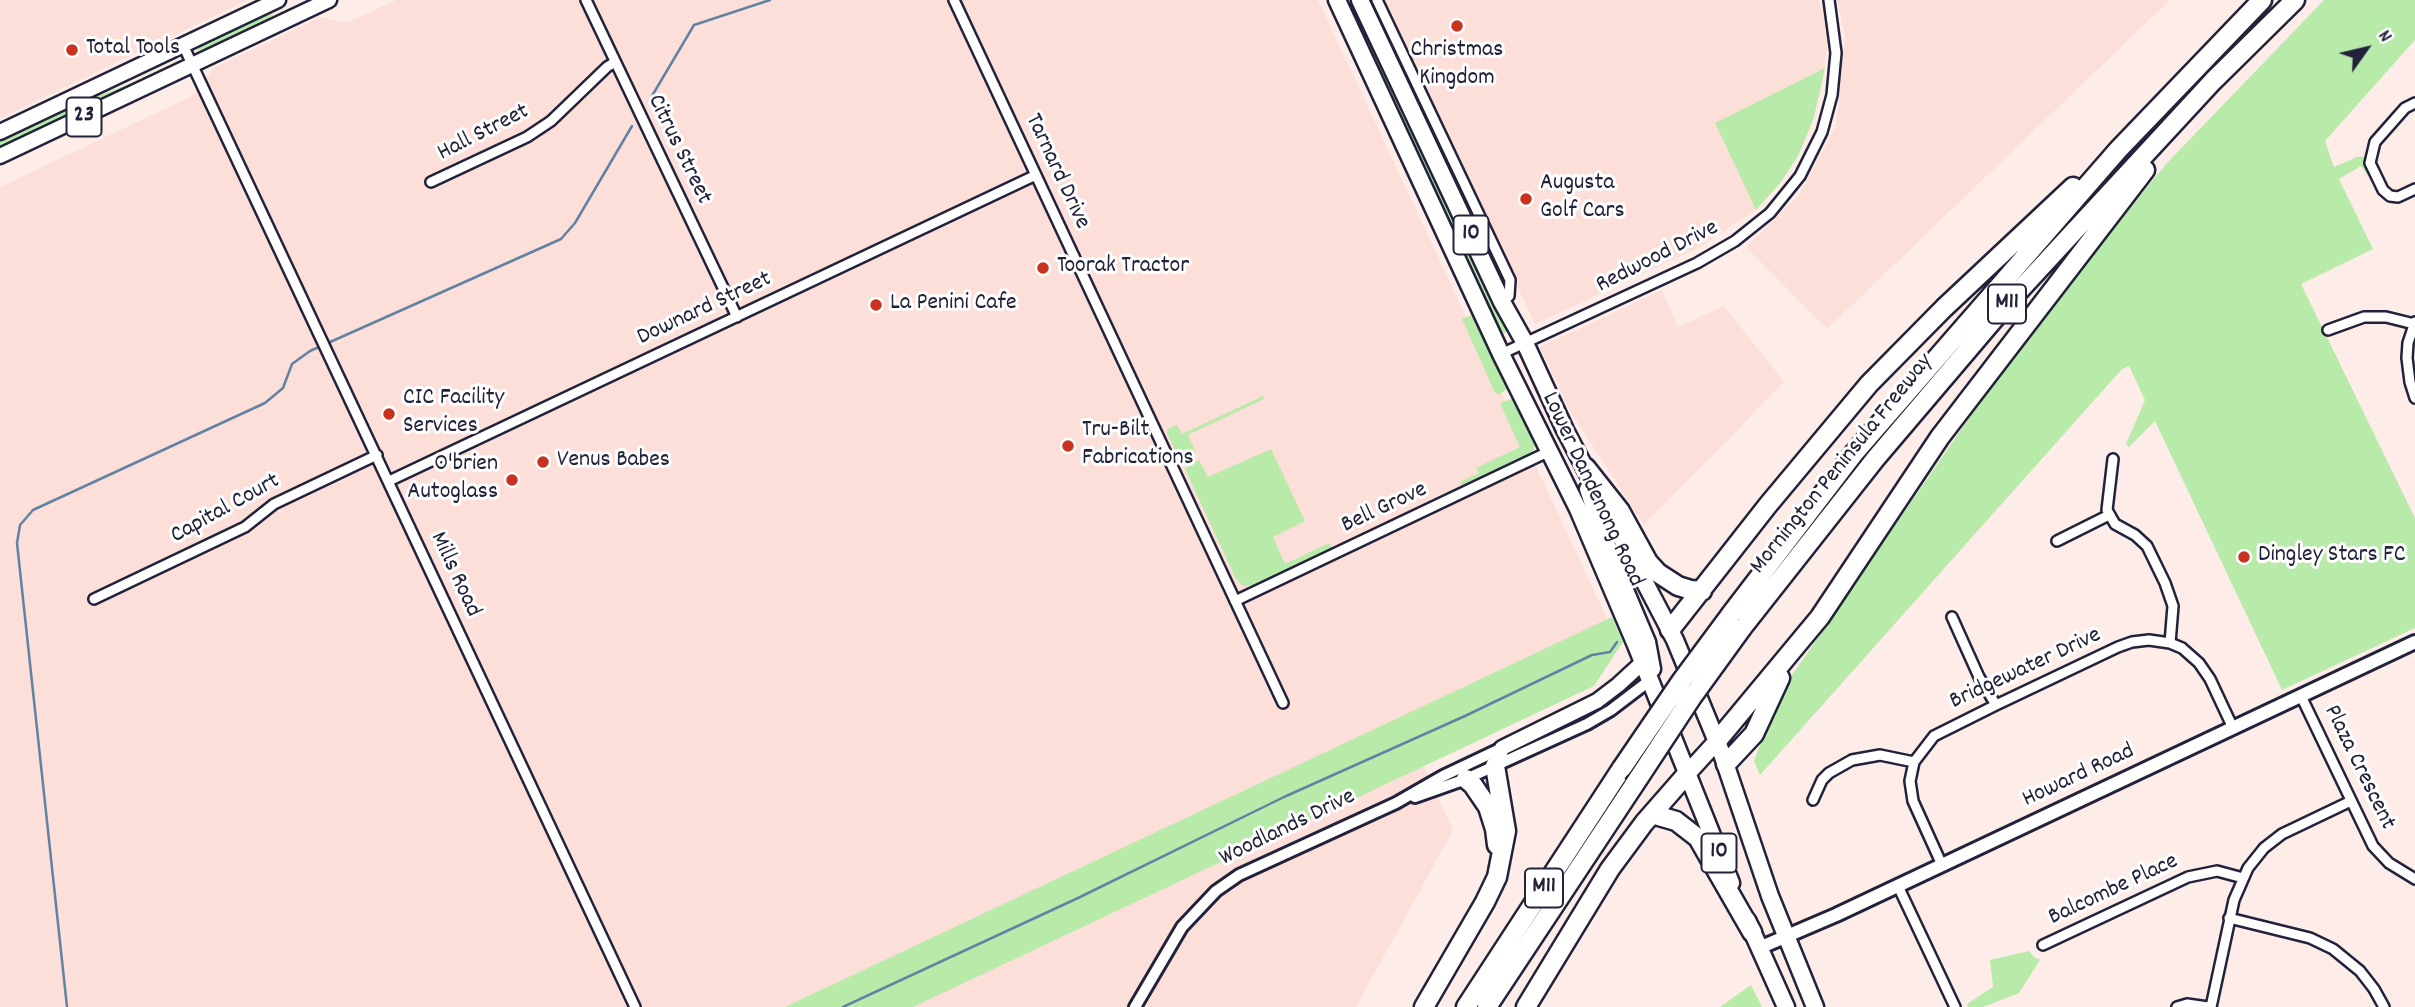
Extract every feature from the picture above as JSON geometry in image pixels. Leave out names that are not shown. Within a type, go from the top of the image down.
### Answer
[{"type":"highway","name":"Lower Dandenong Road","points":[[1337,0],[1646,658]]},
{"type":"highway","name":"Lower Dandenong Road","points":[[1360,0],[1502,302],[1670,630],[1726,764],[1785,937],[1815,1007]]},
{"type":"highway","name":"Mornington Peninsula Freeway","points":[[1487,1007],[1692,697],[1737,621],[1855,452],[2118,150],[2262,0]]},
{"type":"highway","name":"Mornington Peninsula Freeway","points":[[1466,1007],[1682,680],[1737,621],[1998,315],[2206,89],[2295,0]]},
{"type":"highway","points":[[1526,1007],[1610,869],[1652,814],[1809,631],[1940,437],[2206,89]]},
{"type":"highway","points":[[1646,658],[1768,505],[1877,375],[1944,308],[2155,112]]},
{"type":"highway","points":[[1573,445],[1652,670],[1649,681]]},
{"type":"highway","points":[[1586,468],[1620,511],[1646,558],[1658,573],[1678,586],[1702,591]]},
{"type":"highway","points":[[1726,764],[1754,734],[1774,688],[1809,631]]},
{"type":"highway","name":"10","points":[[1649,681],[1755,940],[1786,1007]]},
{"type":"highway","points":[[1424,1007],[1485,902],[1499,869],[1506,831],[1495,766]]},
{"type":"highway","points":[[1466,779],[1475,787],[1490,813],[1497,837],[1499,869]]},
{"type":"highway","points":[[1652,814],[1676,821],[1698,838],[1755,940]]},
{"type":"main road","name":"23","points":[[0,156],[328,0]]},
{"type":"main road","name":"23","points":[[0,132],[275,1]]},
{"type":"main road","name":"Howard Road","points":[[1755,940],[1785,937],[1898,886],[2415,642]]},
{"type":"main road","name":"Woodlands Drive","points":[[1502,748],[1597,701],[1646,658]]},
{"type":"main road","points":[[1495,766],[1502,748]]},
{"type":"street","name":"Citrus Street","points":[[586,0],[737,317]]},
{"type":"street","name":"Tarnard Drive","points":[[954,0],[1283,703]]},
{"type":"street","points":[[1377,0],[1510,280],[1509,296],[1502,302]]},
{"type":"street","name":"Redwood Drive","points":[[1501,354],[1697,263],[1735,242],[1770,213],[1800,176],[1822,132],[1832,95],[1836,53],[1829,0]]},
{"type":"street","points":[[275,1],[284,21]]},
{"type":"street","name":"Mills Road","points":[[183,46],[635,1007]]},
{"type":"street","name":"Hall Street","points":[[431,183],[527,137],[551,121],[615,62]]},
{"type":"street","points":[[2415,103],[2405,108],[2375,142],[2370,163],[2383,190],[2390,196],[2398,197],[2415,189]]},
{"type":"street","name":"Downard Street","points":[[389,481],[1037,175]]},
{"type":"street","points":[[2328,330],[2364,317],[2386,317],[2415,323],[2408,343],[2407,358],[2415,398]]},
{"type":"street","name":"Bell Grove","points":[[1236,601],[1550,451]]},
{"type":"street","name":"Capital Court","points":[[94,599],[245,527],[274,504],[377,455]]},
{"type":"street","points":[[2113,459],[2106,504],[2109,515],[2115,524],[2142,540],[2156,563],[2173,606],[2170,643],[2182,648],[2199,663],[2210,679],[2233,728]]},
{"type":"street","points":[[2057,541],[2109,515]]},
{"type":"street","points":[[1952,617],[1979,677],[1996,705]]},
{"type":"street","name":"Bridgewater Drive","points":[[1914,762],[1919,752],[1934,736],[1996,705],[2132,642],[2149,640],[2170,643]]},
{"type":"street","name":"Woodlands Drive","points":[[1396,803],[1466,779],[1592,722],[1649,681]]},
{"type":"street","name":"Plaza Crescent","points":[[2301,696],[2368,837],[2381,855],[2415,880]]},
{"type":"street","name":"Woodlands Drive","points":[[1135,1007],[1182,928],[1216,891],[1240,875],[1396,803],[1443,776],[1502,748]]},
{"type":"street","points":[[1813,800],[1822,780],[1852,760],[1880,755],[1914,762],[1910,781],[1913,801],[1942,865]]},
{"type":"street","points":[[2177,1007],[2187,1004],[2210,1007],[2229,918],[2243,878],[2255,859],[2272,841],[2351,801]]},
{"type":"street","name":"Balcombe Place","points":[[2043,945],[2199,873],[2217,871],[2243,878]]},
{"type":"street","points":[[1898,886],[1955,1007]]},
{"type":"street","points":[[2229,918],[2310,939],[2333,949],[2360,971],[2384,1007]]},
{"type":"shaded area","points":[[0,0],[248,0],[0,118]]},
{"type":"shaded area","points":[[396,0],[1318,0],[1610,625],[1403,721],[1453,830],[1356,1007],[0,1007],[0,187],[192,96],[215,67],[321,17],[347,23]]},
{"type":"shaded area","points":[[1383,0],[1819,0],[1824,17],[1827,48],[1821,91],[1810,130],[1798,156],[1781,182],[1756,210],[1700,247],[1535,324]]},
{"type":"shaded area","points":[[1837,0],[2170,0],[1827,329],[1746,247],[1799,195],[1836,126],[1845,36]]},
{"type":"shaded area","points":[[1662,290],[1678,327],[1724,306],[1784,382],[1644,525],[1570,411],[1540,347]]},
{"type":"green space","points":[[1341,0],[1356,0],[1498,307],[1507,331],[1505,333],[1428,182]]},
{"type":"green space","points":[[2324,0],[2415,0],[2415,40],[2325,141],[2334,167],[2357,157],[2369,156],[2373,173],[2368,176],[2361,166],[2339,179],[2373,249],[2301,284],[2415,518],[2415,628],[2282,690],[2155,421],[2129,447],[2126,444],[2145,400],[2129,366],[2122,369],[1760,775],[1754,761],[1779,694],[2031,328],[2167,163]]},
{"type":"green space","points":[[274,14],[261,24],[211,48],[196,51],[207,41],[260,17]]},
{"type":"green space","points":[[181,62],[0,148],[0,140]]},
{"type":"green space","points":[[1825,68],[1814,117],[1798,156],[1781,182],[1756,210],[1715,123]]},
{"type":"green space","points":[[1475,315],[1510,387],[1499,395],[1495,393],[1462,319]]},
{"type":"green space","points":[[1263,396],[1264,399],[1188,435],[1196,452],[1183,459],[1178,457],[1167,433],[1168,429],[1177,425],[1182,434]]},
{"type":"green space","points":[[1514,398],[1534,436],[1533,451],[1463,487],[1460,482],[1479,473],[1476,468],[1520,447],[1501,406],[1502,402]]},
{"type":"green space","points":[[1271,449],[1305,521],[1273,537],[1285,564],[1329,543],[1332,549],[1255,585],[1243,586],[1235,577],[1185,469],[1199,460],[1208,477]]},
{"type":"green space","points":[[1612,617],[1623,642],[1594,686],[913,1007],[785,1007]]},
{"type":"green space","points":[[2029,951],[2040,960],[2019,993],[1983,1007],[1968,1007],[1967,1004],[1993,987],[1990,960]]},
{"type":"green space","points":[[1751,985],[1762,1007],[1720,1007]]},
{"type":"waterway","points":[[649,101],[694,25],[770,0]]},
{"type":"waterway","points":[[67,1007],[17,543],[20,525],[33,510],[265,403],[283,388],[292,364],[310,351],[561,239],[575,223],[632,126]]},
{"type":"waterway","points":[[843,1007],[1078,898],[1284,797],[1465,716],[1592,655],[1610,652],[1617,642]]},
{"type":"place","name":"Christmas Kingdom","points":[[1457,26]]},
{"type":"place","name":"Total Tools","points":[[72,50]]},
{"type":"place","name":"Augusta Golf Cars","points":[[1526,199]]},
{"type":"place","name":"Toorak Tractor","points":[[1043,268]]},
{"type":"place","name":"La Penini Cafe","points":[[876,305]]},
{"type":"place","name":"CIC Facility Services","points":[[389,414]]},
{"type":"place","name":"Tru-Bilt Fabrications","points":[[1068,446]]},
{"type":"place","name":"Venus Babes","points":[[543,462]]},
{"type":"place","name":"O'brien Autoglass","points":[[512,480]]},
{"type":"place","name":"Dingley Stars FC","points":[[2244,557]]}]
